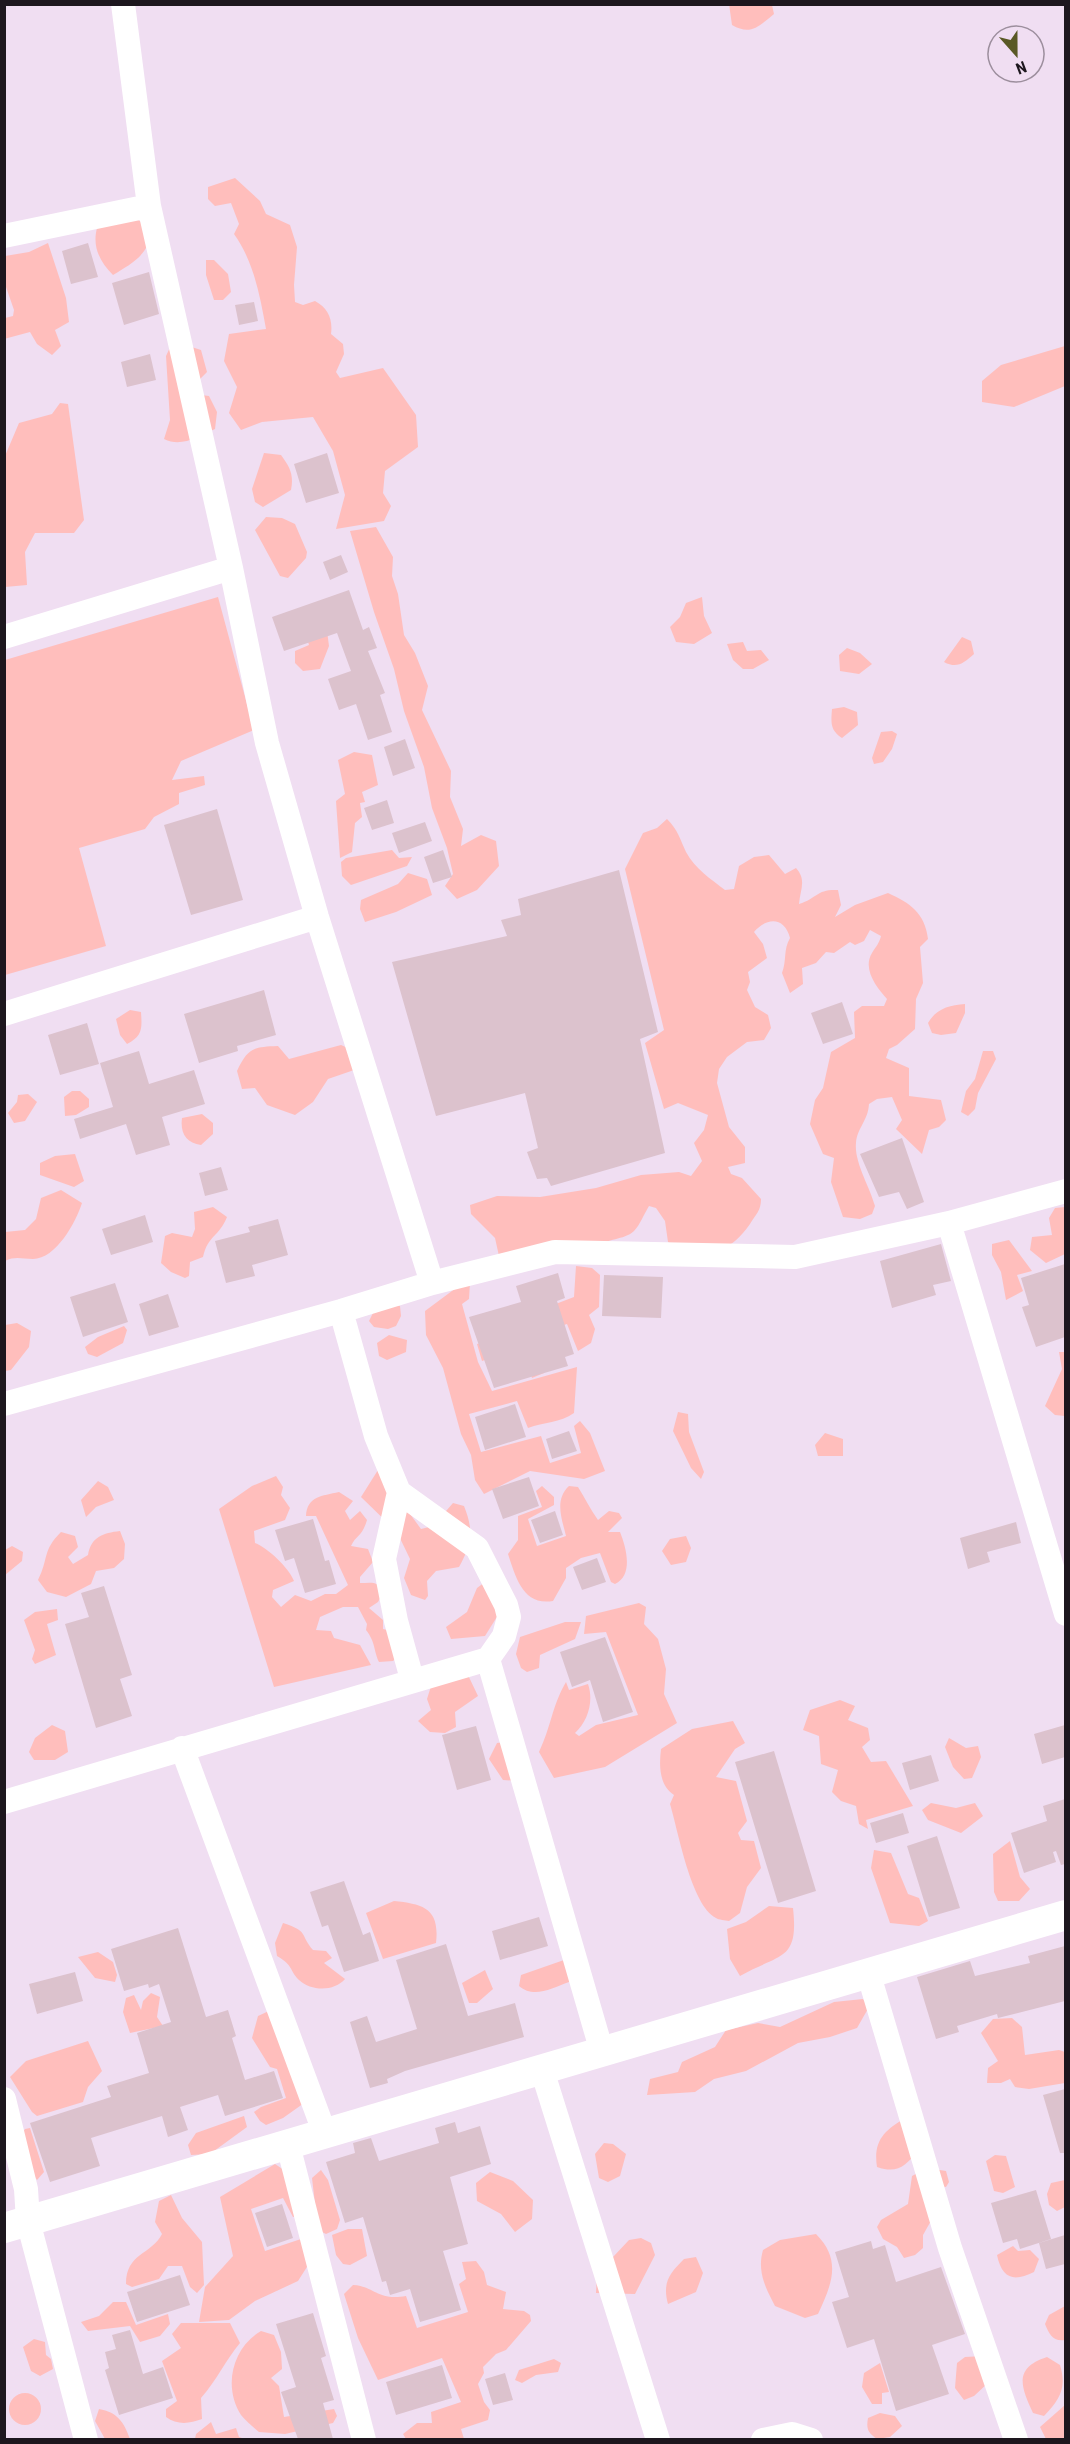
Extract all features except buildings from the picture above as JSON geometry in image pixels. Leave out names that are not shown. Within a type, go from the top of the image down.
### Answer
[{"type":"street","points":[[123,4],[149,206],[231,568],[267,743],[317,917],[432,1283]]},
{"type":"street","points":[[4,236],[149,206]]},
{"type":"street","points":[[4,638],[231,568]]},
{"type":"street","points":[[4,1014],[317,917]]},
{"type":"street","points":[[4,1404],[341,1311],[432,1283],[555,1252],[795,1257],[949,1223],[1065,1191]]},
{"type":"street","points":[[949,1223],[1065,1614]]},
{"type":"street","points":[[4,1802],[412,1679],[488,1659],[504,1636],[509,1617],[506,1605],[477,1548],[399,1492],[376,1436],[341,1311]]},
{"type":"street","points":[[399,1492],[384,1560],[396,1621],[412,1679]]},
{"type":"street","points":[[488,1659],[602,2052]]},
{"type":"street","points":[[182,1748],[325,2134]]},
{"type":"street","points":[[16,2225],[1065,1914]]},
{"type":"street","points":[[868,1972],[950,2248],[1016,2439]]},
{"type":"street","points":[[542,2070],[658,2439]]},
{"type":"street","points":[[4,2099],[26,2189],[16,2225],[86,2439]]},
{"type":"street","points":[[288,2145],[364,2439]]},
{"type":"street","points":[[763,2439],[792,2434],[811,2439]]},
{"type":"shaded area","points":[[729,4],[772,5],[774,14],[754,28],[744,30],[732,25]]},
{"type":"shaded area","points":[[235,178],[260,201],[266,214],[290,225],[297,247],[295,302],[303,305],[315,301],[326,311],[330,319],[331,334],[343,344],[344,354],[336,372],[340,378],[383,368],[416,415],[418,447],[385,471],[383,493],[391,506],[384,521],[336,529],[345,495],[333,451],[313,417],[262,422],[241,430],[229,413],[237,387],[224,361],[229,334],[266,329],[259,292],[247,256],[234,234],[239,224],[231,203],[215,206],[208,199],[208,187]]},
{"type":"shaded area","points":[[137,219],[151,229],[148,245],[139,257],[113,275],[98,254],[97,228]]},
{"type":"shaded area","points":[[48,243],[66,298],[69,322],[55,330],[61,346],[52,355],[37,344],[30,332],[4,339],[5,318],[13,316],[14,310],[5,284],[5,256],[29,252]]},
{"type":"shaded area","points":[[206,260],[214,260],[228,274],[231,292],[223,300],[214,300],[206,275]]},
{"type":"shaded area","points":[[173,341],[201,350],[207,372],[196,383],[194,394],[209,396],[217,412],[215,429],[184,442],[164,439],[170,420],[166,356]]},
{"type":"shaded area","points":[[1065,346],[1065,386],[1014,407],[982,402],[982,381],[1001,365]]},
{"type":"shaded area","points":[[60,403],[68,404],[84,520],[74,533],[35,533],[25,552],[27,585],[5,587],[5,456],[19,423],[52,414]]},
{"type":"shaded area","points":[[264,453],[281,455],[289,467],[292,480],[291,490],[263,507],[255,502],[252,489]]},
{"type":"shaded area","points":[[266,517],[282,518],[295,524],[307,552],[306,558],[288,578],[280,576],[255,530]]},
{"type":"shaded area","points":[[376,527],[393,557],[392,576],[398,594],[404,635],[415,653],[428,686],[422,710],[451,771],[450,797],[463,829],[461,846],[481,835],[496,841],[499,866],[477,890],[457,899],[445,886],[453,874],[447,848],[432,808],[424,767],[404,711],[394,669],[350,531]]},
{"type":"shaded area","points":[[218,597],[254,730],[181,761],[172,780],[204,776],[205,785],[179,793],[179,804],[154,817],[145,829],[79,848],[106,946],[5,975],[5,660]]},
{"type":"shaded area","points":[[702,597],[704,616],[712,633],[694,644],[676,642],[670,627],[680,617],[686,603]]},
{"type":"shaded area","points":[[302,622],[327,631],[329,646],[320,669],[303,671],[295,663],[295,651],[309,645]]},
{"type":"shaded area","points":[[962,637],[971,641],[974,654],[960,664],[953,665],[944,662]]},
{"type":"shaded area","points":[[743,642],[747,651],[761,650],[769,660],[753,669],[743,669],[733,660],[727,644]]},
{"type":"shaded area","points":[[847,648],[860,653],[872,664],[859,674],[840,671],[839,655]]},
{"type":"shaded area","points":[[844,707],[857,712],[858,725],[842,738],[833,729],[832,709]]},
{"type":"shaded area","points":[[892,731],[897,734],[892,749],[883,762],[874,764],[872,758],[881,732]]},
{"type":"shaded area","points":[[354,752],[372,755],[378,785],[362,792],[365,802],[360,803],[362,817],[355,823],[352,852],[340,858],[336,801],[345,794],[338,760]]},
{"type":"shaded area","points":[[667,819],[694,864],[725,890],[734,889],[739,866],[754,857],[769,855],[785,874],[796,868],[799,872],[802,885],[799,904],[821,892],[838,890],[841,905],[835,917],[855,905],[888,893],[915,910],[924,922],[928,939],[920,947],[923,983],[916,999],[915,1029],[889,1049],[886,1058],[909,1068],[909,1096],[941,1100],[946,1120],[939,1127],[929,1130],[922,1154],[896,1129],[902,1120],[892,1097],[877,1099],[869,1104],[867,1115],[858,1133],[856,1150],[875,1206],[872,1214],[860,1219],[843,1217],[831,1182],[834,1158],[823,1154],[810,1124],[815,1100],[823,1088],[831,1052],[855,1038],[854,1012],[862,1006],[884,1006],[887,999],[875,984],[869,965],[869,959],[881,936],[870,930],[864,941],[855,945],[850,942],[834,953],[826,952],[816,963],[802,968],[803,984],[790,993],[782,973],[786,947],[790,938],[788,931],[780,923],[765,923],[754,932],[763,944],[767,958],[748,972],[750,982],[747,990],[755,1007],[768,1015],[771,1028],[764,1040],[747,1042],[727,1057],[719,1069],[717,1083],[729,1127],[745,1147],[745,1163],[728,1167],[731,1174],[742,1178],[761,1199],[758,1212],[750,1224],[736,1240],[722,1249],[684,1255],[668,1242],[665,1221],[656,1208],[649,1206],[634,1231],[605,1242],[596,1248],[501,1265],[495,1238],[471,1214],[470,1205],[497,1196],[540,1197],[596,1188],[641,1175],[679,1172],[691,1176],[702,1161],[694,1143],[704,1130],[708,1115],[678,1103],[664,1109],[645,1043],[664,1030],[625,869],[643,833],[657,828]]},
{"type":"shaded area","points":[[392,850],[399,858],[412,857],[407,866],[351,885],[342,876],[341,862],[346,858]]},
{"type":"shaded area","points":[[408,873],[427,879],[432,895],[396,912],[365,922],[360,909],[361,900],[398,884]]},
{"type":"shaded area","points":[[965,1004],[965,1013],[956,1033],[941,1035],[932,1033],[928,1023],[935,1014],[954,1005]]},
{"type":"shaded area","points":[[130,1010],[141,1012],[141,1027],[139,1035],[127,1044],[120,1035],[116,1019]]},
{"type":"shaded area","points":[[341,1045],[359,1053],[357,1069],[328,1079],[313,1102],[295,1115],[267,1105],[255,1088],[242,1089],[237,1071],[252,1050],[278,1046],[289,1059]]},
{"type":"shaded area","points":[[983,1051],[993,1051],[996,1059],[978,1093],[975,1109],[968,1116],[961,1112],[966,1091],[975,1079]]},
{"type":"shaded area","points":[[72,1091],[80,1091],[89,1099],[89,1107],[76,1115],[65,1116],[64,1097]]},
{"type":"shaded area","points":[[28,1094],[37,1102],[25,1121],[14,1123],[8,1113],[17,1102],[18,1095]]},
{"type":"shaded area","points":[[202,1114],[213,1123],[213,1134],[201,1145],[191,1142],[185,1136],[182,1118]]},
{"type":"shaded area","points":[[75,1154],[84,1181],[74,1187],[40,1175],[40,1163],[55,1156]]},
{"type":"shaded area","points":[[61,1190],[82,1203],[64,1238],[50,1253],[41,1257],[15,1258],[5,1261],[5,1232],[25,1230],[36,1219],[41,1198]]},
{"type":"shaded area","points":[[213,1207],[227,1217],[221,1229],[208,1244],[203,1257],[190,1262],[189,1276],[185,1278],[171,1272],[161,1263],[165,1236],[172,1233],[192,1237],[195,1229],[194,1212]]},
{"type":"shaded area","points":[[1065,1207],[1065,1254],[1046,1263],[1030,1250],[1032,1237],[1052,1235],[1049,1218],[1055,1208]]},
{"type":"shaded area","points":[[1009,1240],[1032,1271],[1017,1275],[1023,1291],[1006,1300],[1001,1272],[992,1255],[992,1244]]},
{"type":"shaded area","points":[[576,1266],[592,1268],[600,1275],[599,1307],[589,1315],[595,1329],[591,1343],[578,1351],[567,1324],[532,1335],[544,1373],[532,1378],[522,1347],[482,1361],[477,1344],[525,1329],[553,1305],[574,1297]]},
{"type":"shaded area","points":[[470,1282],[469,1299],[462,1304],[478,1362],[492,1391],[577,1367],[574,1413],[563,1419],[528,1428],[517,1401],[469,1414],[481,1452],[541,1436],[550,1463],[581,1453],[574,1426],[580,1421],[590,1433],[605,1471],[584,1479],[530,1471],[484,1494],[475,1480],[471,1455],[461,1434],[443,1368],[426,1335],[425,1311],[460,1285]]},
{"type":"shaded area","points":[[388,1301],[400,1306],[401,1316],[396,1326],[388,1329],[374,1327],[369,1321],[377,1305]]},
{"type":"shaded area","points":[[17,1323],[31,1331],[29,1347],[11,1370],[5,1371],[5,1325]]},
{"type":"shaded area","points":[[124,1326],[127,1330],[123,1343],[97,1357],[88,1354],[85,1347],[98,1337]]},
{"type":"shaded area","points":[[389,1335],[407,1340],[406,1352],[387,1360],[379,1356],[377,1343]]},
{"type":"shaded area","points":[[1059,1352],[1065,1352],[1065,1416],[1055,1415],[1045,1406],[1062,1369]]},
{"type":"shaded area","points":[[678,1412],[688,1414],[689,1432],[704,1472],[701,1479],[691,1468],[673,1431]]},
{"type":"shaded area","points":[[825,1433],[843,1439],[843,1456],[818,1456],[815,1445]]},
{"type":"shaded area","points":[[378,1470],[421,1529],[433,1526],[453,1503],[464,1506],[470,1530],[467,1551],[459,1567],[436,1571],[427,1581],[428,1596],[425,1600],[411,1595],[404,1578],[410,1559],[397,1532],[361,1497]]},
{"type":"shaded area","points":[[276,1476],[283,1487],[281,1495],[290,1508],[285,1520],[254,1531],[255,1543],[278,1559],[294,1581],[273,1590],[272,1597],[281,1607],[295,1595],[311,1601],[325,1594],[336,1594],[348,1585],[316,1516],[306,1516],[309,1504],[316,1498],[339,1492],[353,1501],[345,1511],[350,1520],[360,1511],[367,1520],[363,1530],[351,1546],[368,1549],[373,1562],[360,1577],[360,1583],[374,1583],[383,1593],[378,1602],[369,1608],[383,1620],[383,1629],[396,1632],[400,1654],[393,1661],[379,1662],[366,1630],[367,1624],[358,1607],[343,1607],[320,1617],[316,1630],[331,1631],[334,1638],[360,1645],[371,1665],[274,1687],[219,1509],[252,1486]]},
{"type":"shaded area","points":[[98,1481],[108,1487],[114,1500],[96,1507],[86,1517],[81,1500]]},
{"type":"shaded area","points":[[542,1486],[554,1497],[554,1505],[528,1519],[537,1546],[566,1536],[560,1503],[564,1491],[569,1486],[578,1487],[598,1520],[609,1511],[619,1513],[622,1518],[608,1532],[620,1532],[624,1545],[627,1568],[621,1580],[615,1584],[611,1582],[600,1553],[581,1558],[566,1568],[566,1578],[553,1601],[534,1599],[522,1588],[508,1554],[518,1540],[518,1516],[542,1507],[536,1491]]},
{"type":"shaded area","points":[[120,1531],[125,1544],[124,1559],[114,1568],[96,1571],[91,1584],[66,1597],[47,1592],[38,1580],[48,1550],[61,1532],[75,1536],[78,1547],[68,1557],[73,1564],[88,1555],[92,1544],[99,1537]]},
{"type":"shaded area","points":[[686,1536],[691,1548],[686,1562],[671,1565],[662,1551],[670,1539]]},
{"type":"shaded area","points":[[12,1546],[23,1552],[22,1561],[5,1575],[5,1550]]},
{"type":"shaded area","points":[[489,1579],[500,1612],[485,1636],[451,1639],[446,1627],[467,1612],[477,1588]]},
{"type":"shaded area","points":[[639,1603],[646,1607],[644,1624],[658,1639],[666,1669],[664,1694],[677,1723],[605,1767],[554,1778],[539,1752],[566,1682],[569,1690],[588,1684],[590,1690],[589,1710],[575,1733],[579,1736],[596,1725],[638,1715],[606,1632],[584,1634],[586,1616]]},
{"type":"shaded area","points":[[57,1609],[58,1620],[47,1624],[56,1655],[35,1664],[32,1659],[35,1650],[24,1620],[35,1612]]},
{"type":"shaded area","points":[[565,1622],[581,1622],[575,1639],[540,1655],[539,1668],[527,1672],[521,1668],[516,1654],[520,1637]]},
{"type":"shaded area","points":[[467,1673],[478,1696],[455,1712],[456,1727],[445,1733],[430,1732],[418,1721],[431,1710],[427,1699],[432,1683]]},
{"type":"shaded area","points":[[840,1700],[855,1706],[848,1720],[868,1728],[870,1740],[862,1747],[871,1762],[886,1761],[913,1806],[866,1820],[868,1829],[859,1824],[856,1806],[841,1801],[832,1792],[838,1770],[821,1764],[819,1736],[803,1730],[810,1710]]},
{"type":"shaded area","points":[[733,1721],[745,1743],[735,1749],[716,1777],[736,1781],[747,1821],[738,1833],[741,1840],[754,1841],[761,1868],[747,1887],[740,1913],[729,1921],[717,1919],[699,1898],[681,1848],[670,1804],[674,1795],[665,1786],[660,1762],[661,1749],[692,1729]]},
{"type":"shaded area","points":[[52,1725],[65,1731],[68,1752],[55,1760],[34,1760],[29,1752],[35,1738]]},
{"type":"shaded area","points":[[949,1738],[966,1748],[978,1746],[981,1757],[972,1778],[964,1779],[953,1767],[945,1747]]},
{"type":"shaded area","points":[[505,1742],[518,1781],[503,1780],[489,1759],[497,1743]]},
{"type":"shaded area","points":[[931,1803],[956,1808],[975,1803],[983,1816],[961,1833],[928,1820],[922,1810]]},
{"type":"shaded area","points":[[1010,1841],[1020,1877],[1030,1889],[1019,1901],[998,1901],[994,1892],[993,1854]]},
{"type":"shaded area","points":[[874,1850],[891,1853],[908,1894],[919,1898],[928,1921],[919,1926],[890,1923],[871,1868]]},
{"type":"shaded area","points":[[394,1901],[414,1904],[428,1910],[435,1923],[436,1943],[383,1959],[366,1913]]},
{"type":"shaded area","points":[[769,1906],[793,1908],[793,1938],[784,1954],[740,1976],[730,1959],[727,1929],[746,1922]]},
{"type":"shaded area","points":[[283,1923],[301,1931],[313,1950],[326,1951],[332,1958],[324,1963],[345,1979],[329,1988],[310,1987],[299,1980],[289,1965],[277,1956],[275,1943]]},
{"type":"shaded area","points":[[98,1952],[113,1962],[117,1975],[115,1982],[95,1978],[78,1957]]},
{"type":"shaded area","points":[[564,1960],[572,1968],[569,1982],[537,1992],[525,1990],[519,1986],[521,1975]]},
{"type":"shaded area","points":[[485,1970],[493,1989],[477,2003],[469,2003],[462,1983]]},
{"type":"shaded area","points":[[151,1993],[160,1997],[157,2017],[163,2026],[130,2033],[123,2012],[126,1998],[134,1995],[141,2010],[143,2001]]},
{"type":"shaded area","points":[[863,1999],[869,2007],[857,2028],[830,2037],[798,2043],[746,2071],[714,2079],[695,2092],[647,2095],[650,2079],[678,2072],[682,2062],[715,2047],[726,2030],[758,2023],[780,2027],[834,2002]]},
{"type":"shaded area","points":[[271,2010],[307,2101],[283,2118],[266,2125],[254,2112],[286,2098],[277,2069],[270,2067],[252,2038],[258,2016]]},
{"type":"shaded area","points":[[1012,2018],[1022,2027],[1025,2055],[1059,2050],[1065,2052],[1065,2083],[1029,2089],[1015,2087],[1010,2079],[1001,2083],[987,2083],[988,2068],[998,2061],[981,2033],[993,2019]]},
{"type":"shaded area","points":[[88,2041],[102,2071],[88,2087],[83,2102],[37,2116],[32,2112],[10,2077],[26,2061]]},
{"type":"shaded area","points":[[244,2116],[247,2127],[210,2154],[191,2155],[188,2145],[196,2133]]},
{"type":"shaded area","points":[[906,2118],[918,2151],[909,2161],[896,2169],[877,2167],[877,2150],[882,2137]]},
{"type":"shaded area","points":[[30,2128],[44,2172],[37,2180],[23,2161],[19,2138],[25,2129]]},
{"type":"shaded area","points":[[604,2143],[613,2144],[626,2154],[620,2176],[608,2182],[599,2178],[595,2154]]},
{"type":"shaded area","points":[[995,2155],[1006,2156],[1015,2187],[1003,2193],[994,2191],[986,2161]]},
{"type":"shaded area","points":[[275,2164],[287,2172],[302,2214],[293,2217],[283,2198],[251,2209],[265,2251],[307,2237],[312,2259],[298,2281],[255,2301],[229,2320],[199,2322],[205,2287],[233,2256],[220,2197]]},
{"type":"shaded area","points":[[927,2168],[946,2171],[949,2182],[946,2187],[938,2186],[936,2212],[923,2235],[923,2248],[915,2255],[904,2258],[897,2247],[883,2239],[877,2227],[881,2220],[908,2204],[912,2176]]},
{"type":"shaded area","points":[[321,2170],[328,2180],[340,2220],[337,2229],[326,2234],[318,2230],[312,2178]]},
{"type":"shaded area","points":[[490,2172],[513,2181],[533,2200],[532,2219],[515,2232],[501,2214],[477,2201],[476,2183]]},
{"type":"shaded area","points":[[1065,2180],[1065,2207],[1057,2211],[1049,2205],[1047,2194],[1051,2183]]},
{"type":"shaded area","points":[[171,2195],[182,2218],[202,2242],[204,2285],[197,2293],[190,2287],[182,2266],[168,2266],[159,2279],[132,2287],[126,2284],[127,2274],[134,2260],[152,2246],[162,2234],[155,2222],[159,2201]]},
{"type":"shaded area","points":[[348,2229],[362,2229],[367,2256],[350,2265],[343,2264],[336,2255],[332,2235]]},
{"type":"shaded area","points":[[816,2234],[829,2253],[832,2272],[818,2314],[805,2318],[775,2306],[763,2279],[761,2258],[763,2250],[780,2240]]},
{"type":"shaded area","points":[[641,2238],[651,2243],[655,2255],[635,2294],[596,2293],[597,2274],[629,2240]]},
{"type":"shaded area","points":[[1013,2246],[1018,2251],[1030,2250],[1039,2259],[1034,2272],[1020,2277],[1006,2274],[997,2255]]},
{"type":"shaded area","points":[[696,2257],[703,2273],[696,2292],[668,2304],[666,2290],[668,2278],[684,2259]]},
{"type":"shaded area","points":[[476,2261],[484,2272],[487,2285],[506,2292],[503,2309],[524,2311],[530,2315],[531,2321],[506,2350],[496,2354],[483,2367],[484,2373],[478,2384],[484,2402],[490,2410],[488,2420],[461,2429],[464,2439],[406,2439],[403,2434],[417,2423],[432,2423],[431,2412],[461,2402],[442,2358],[378,2380],[358,2338],[344,2294],[353,2285],[388,2297],[406,2296],[417,2328],[468,2312],[459,2284],[466,2279],[462,2262]]},
{"type":"shaded area","points":[[113,2302],[126,2302],[136,2325],[168,2314],[170,2324],[160,2336],[140,2342],[130,2326],[88,2331],[81,2322],[99,2316]]},
{"type":"shaded area","points":[[1065,2306],[1065,2340],[1057,2340],[1050,2334],[1045,2324],[1049,2315]]},
{"type":"shaded area","points":[[181,2323],[230,2323],[240,2343],[201,2398],[202,2419],[188,2423],[166,2417],[166,2409],[177,2401],[162,2361],[181,2348],[172,2334]]},
{"type":"shaded area","points":[[261,2331],[274,2335],[281,2352],[282,2369],[271,2378],[279,2386],[284,2417],[334,2409],[337,2416],[333,2423],[285,2434],[259,2432],[241,2415],[232,2392],[233,2369],[243,2347]]},
{"type":"shaded area","points":[[34,2339],[45,2342],[46,2355],[51,2359],[53,2369],[40,2376],[31,2371],[23,2347]]},
{"type":"shaded area","points":[[983,2356],[988,2383],[974,2396],[964,2400],[955,2388],[957,2363],[965,2357]]},
{"type":"shaded area","points":[[1047,2357],[1060,2365],[1063,2380],[1061,2393],[1044,2416],[1033,2413],[1025,2395],[1023,2379],[1029,2367],[1036,2361]]},
{"type":"shaded area","points":[[554,2359],[561,2363],[558,2372],[536,2375],[522,2383],[515,2380],[519,2370]]},
{"type":"shaded area","points":[[880,2363],[889,2392],[882,2393],[882,2404],[872,2404],[862,2387],[864,2373]]},
{"type":"shaded area","points":[[25,2393],[36,2398],[41,2409],[36,2420],[25,2425],[14,2420],[9,2409],[14,2398]]},
{"type":"shaded area","points":[[1065,2405],[1065,2439],[1046,2439],[1040,2427]]},
{"type":"shaded area","points":[[99,2409],[115,2415],[130,2439],[105,2439],[95,2421]]},
{"type":"shaded area","points":[[880,2413],[895,2416],[902,2426],[890,2437],[877,2439],[868,2430],[867,2422],[868,2418]]},
{"type":"shaded area","points":[[211,2422],[216,2434],[236,2428],[239,2437],[245,2439],[195,2439],[196,2434]]}]
